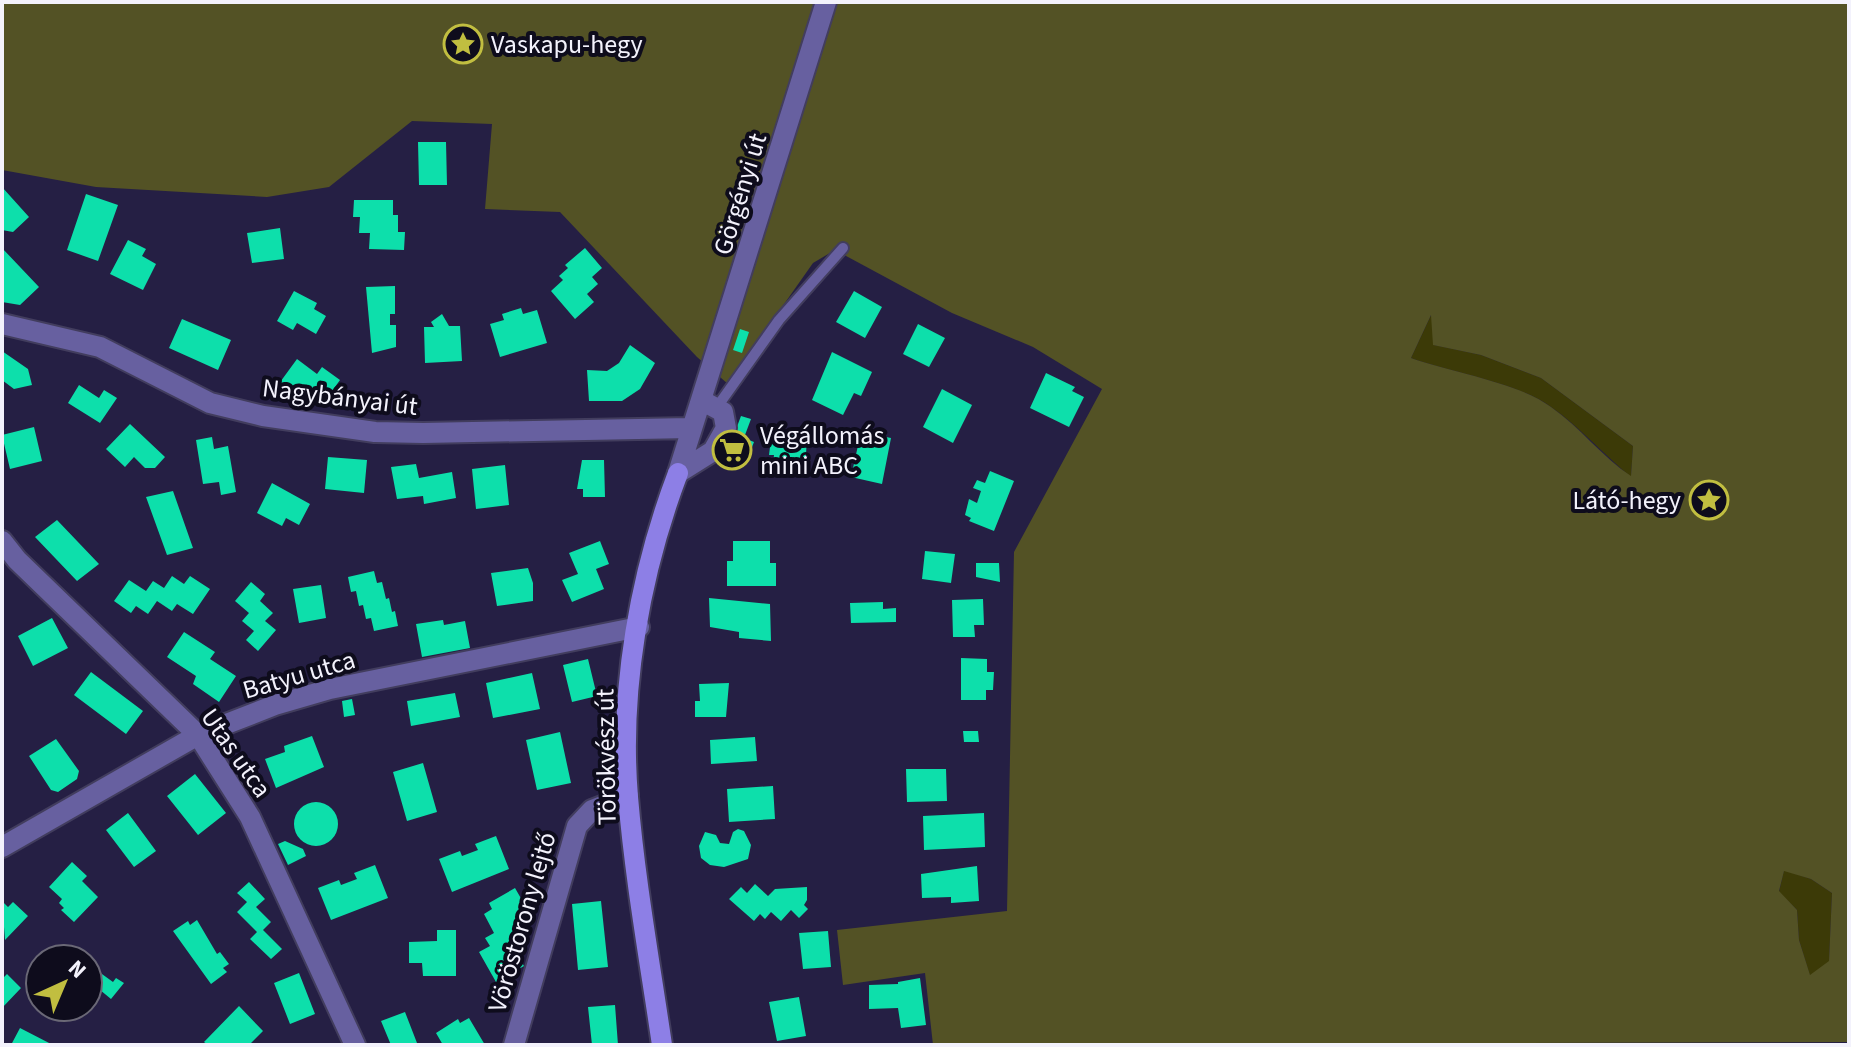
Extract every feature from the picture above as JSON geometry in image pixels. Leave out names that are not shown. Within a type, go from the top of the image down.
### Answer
[{"type":"street","name":"Görgényi út","points":[[709,404],[826,2]]},
{"type":"street","name":"Nagybányai út","points":[[2,324],[100,347],[210,403],[263,416],[375,432],[690,428]]},
{"type":"street","name":"Törökvész út","points":[[662,1045],[628,796],[628,704],[639,627],[663,513],[690,428],[709,404]]},
{"type":"street","points":[[678,473],[713,451],[721,440],[725,420],[709,404]]},
{"type":"street","name":"Utas utca","points":[[2,541],[17,560],[198,735],[250,817],[355,1045]]},
{"type":"street","name":"Batyu utca","points":[[2,847],[198,735],[330,689],[639,627]]},
{"type":"street","name":"Vöröstorony lejtő","points":[[514,1045],[577,826],[592,810],[628,796]]},
{"type":"lane","name":"Törökvész út","points":[[709,404],[843,248]]},
{"type":"shaded area","points":[[2,2],[1849,2],[1849,1042],[933,1045],[925,973],[843,985],[837,930],[1007,911],[1014,552],[1102,389],[1033,347],[952,313],[835,250],[813,263],[728,384],[697,357],[560,212],[485,209],[492,124],[412,121],[329,187],[267,197],[96,187],[2,170]],"holes":[[[1431,315],[1433,345],[1481,355],[1541,378],[1633,446],[1631,476],[1562,415],[1537,398],[1503,384],[1411,358]],[[1784,871],[1811,879],[1832,893],[1829,961],[1810,975],[1799,940],[1797,910],[1779,891]]]},
{"type":"shaded area","points":[[1432,313],[1434,345],[1481,355],[1541,378],[1633,446],[1631,477],[1572,423],[1537,398],[1503,384],[1411,358]]},
{"type":"shaded area","points":[[1784,870],[1811,879],[1832,893],[1829,962],[1810,976],[1799,940],[1797,910],[1779,892]]},
{"type":"building","points":[[418,142],[446,142],[447,185],[419,185]]},
{"type":"building","points":[[2,187],[29,217],[13,232],[2,230]]},
{"type":"building","points":[[86,194],[118,205],[98,261],[67,250]]},
{"type":"building","points":[[354,200],[393,200],[393,215],[398,215],[398,232],[405,232],[404,250],[369,249],[370,233],[359,233],[360,217],[353,217]]},
{"type":"building","points":[[280,228],[284,259],[252,263],[247,233]]},
{"type":"building","points":[[128,240],[146,249],[142,256],[156,264],[143,290],[110,274]]},
{"type":"building","points":[[2,248],[39,287],[20,305],[2,302]]},
{"type":"building","points":[[585,248],[602,268],[592,277],[598,284],[587,294],[594,302],[575,319],[551,291],[563,280],[559,276],[568,268],[565,265]]},
{"type":"building","points":[[395,286],[395,314],[390,314],[390,325],[396,325],[396,347],[372,353],[366,287]]},
{"type":"building","points":[[294,291],[317,303],[314,309],[326,316],[316,334],[297,323],[293,330],[277,321]]},
{"type":"building","points":[[854,291],[882,307],[865,338],[836,322]]},
{"type":"building","points":[[521,308],[523,314],[537,310],[547,343],[500,357],[490,324],[504,320],[502,314]]},
{"type":"building","points":[[442,314],[449,326],[460,326],[462,361],[425,363],[424,327],[434,327],[431,322]]},
{"type":"building","points":[[182,319],[231,340],[218,370],[169,348]]},
{"type":"building","points":[[918,324],[945,338],[929,367],[903,354]]},
{"type":"building","points":[[740,329],[749,332],[742,353],[733,350]]},
{"type":"building","points":[[630,345],[655,363],[640,389],[622,401],[589,401],[587,370],[607,371],[619,363]]},
{"type":"building","points":[[2,351],[28,369],[32,385],[14,389],[2,380]]},
{"type":"building","points":[[832,352],[872,372],[861,396],[854,393],[843,415],[812,400]]},
{"type":"building","points":[[297,359],[317,374],[322,367],[340,380],[322,405],[298,387],[292,394],[278,385]]},
{"type":"building","points":[[1046,373],[1075,387],[1072,391],[1084,397],[1069,427],[1030,408]]},
{"type":"building","points":[[79,385],[99,398],[104,390],[117,398],[100,423],[68,403]]},
{"type":"building","points":[[942,389],[972,405],[953,443],[923,427]]},
{"type":"building","points":[[741,416],[751,419],[745,435],[735,432]]},
{"type":"building","points":[[130,424],[165,457],[155,468],[145,468],[134,457],[125,467],[106,449]]},
{"type":"building","points":[[34,427],[42,461],[10,469],[2,435]]},
{"type":"building","points":[[772,431],[807,435],[805,475],[772,470],[774,455],[769,455]]},
{"type":"building","points":[[861,432],[891,438],[882,484],[851,477]]},
{"type":"building","points":[[734,434],[754,442],[745,465],[725,457]]},
{"type":"building","points":[[212,437],[214,449],[228,446],[236,492],[221,495],[219,482],[203,484],[196,440]]},
{"type":"building","points":[[328,457],[367,460],[364,493],[325,489]]},
{"type":"building","points":[[582,460],[604,460],[605,497],[583,497],[583,489],[577,489]]},
{"type":"building","points":[[416,464],[419,478],[452,472],[456,498],[424,504],[423,496],[397,499],[391,467]]},
{"type":"building","points":[[505,465],[509,505],[476,509],[472,469]]},
{"type":"building","points":[[990,471],[1014,481],[994,531],[969,521],[971,518],[965,515],[969,499],[977,503],[981,491],[973,488],[977,480],[985,483]]},
{"type":"building","points":[[272,483],[310,504],[299,525],[286,518],[282,526],[257,513]]},
{"type":"building","points":[[173,491],[193,548],[167,555],[146,497]]},
{"type":"building","points":[[57,520],[99,564],[77,581],[35,537]]},
{"type":"building","points":[[600,541],[609,564],[596,569],[604,589],[572,602],[562,580],[578,574],[569,553]]},
{"type":"building","points":[[733,541],[770,541],[770,563],[776,563],[776,586],[727,586],[727,561],[733,561]]},
{"type":"building","points":[[925,551],[955,554],[951,583],[922,579]]},
{"type":"building","points":[[976,563],[999,563],[1000,582],[976,577]]},
{"type":"building","points":[[528,568],[533,583],[533,601],[497,606],[491,573]]},
{"type":"building","points":[[374,571],[377,583],[382,582],[392,612],[395,611],[398,626],[374,631],[371,618],[366,619],[363,605],[359,606],[356,591],[351,592],[348,577]]},
{"type":"building","points":[[172,576],[184,584],[190,576],[210,589],[193,614],[177,604],[172,611],[157,601],[148,614],[136,606],[131,613],[114,601],[129,580],[146,591],[153,581],[164,588]]},
{"type":"building","points":[[251,582],[265,594],[260,601],[273,613],[265,621],[276,630],[258,651],[246,640],[254,631],[242,621],[249,613],[235,601]]},
{"type":"building","points":[[321,585],[326,618],[299,623],[293,589]]},
{"type":"building","points":[[709,598],[770,604],[771,641],[739,638],[739,632],[710,627]]},
{"type":"building","points":[[983,599],[984,625],[974,625],[975,637],[953,637],[952,600]]},
{"type":"building","points":[[883,602],[883,609],[896,608],[896,622],[851,623],[850,603]]},
{"type":"building","points":[[52,618],[68,648],[33,666],[18,636]]},
{"type":"building","points":[[443,620],[444,625],[465,621],[470,648],[422,657],[416,624]]},
{"type":"building","points":[[184,632],[215,652],[210,659],[236,676],[219,702],[193,684],[196,676],[167,657]]},
{"type":"building","points":[[961,658],[987,659],[987,672],[994,672],[993,690],[986,690],[986,700],[961,700]]},
{"type":"building","points":[[588,659],[597,696],[572,702],[563,665]]},
{"type":"building","points":[[91,672],[143,711],[126,734],[74,695]]},
{"type":"building","points":[[532,673],[540,709],[493,718],[486,683]]},
{"type":"building","points":[[729,683],[726,717],[695,717],[695,701],[700,701],[699,684]]},
{"type":"building","points":[[455,693],[460,717],[411,726],[407,701]]},
{"type":"building","points":[[352,699],[355,715],[344,717],[342,701]]},
{"type":"building","points":[[963,731],[978,731],[979,742],[964,742]]},
{"type":"building","points":[[560,732],[571,783],[537,790],[526,740]]},
{"type":"building","points":[[312,736],[324,767],[276,788],[265,759],[285,752],[284,746]]},
{"type":"building","points":[[755,737],[757,761],[711,764],[710,740]]},
{"type":"building","points":[[56,739],[79,771],[77,779],[58,792],[51,790],[29,756]]},
{"type":"building","points":[[423,763],[437,812],[407,821],[393,772]]},
{"type":"building","points":[[906,769],[946,769],[947,801],[907,802]]},
{"type":"building","points":[[195,774],[226,813],[198,835],[167,796]]},
{"type":"building","points":[[773,786],[775,819],[729,822],[727,789]]},
{"type":"building","points":[[316,802],[331,809],[338,824],[331,839],[316,846],[301,839],[294,824],[301,809]]},
{"type":"building","points":[[128,813],[156,851],[134,867],[106,830]]},
{"type":"building","points":[[984,813],[985,847],[924,850],[923,816]]},
{"type":"building","points":[[738,829],[744,831],[751,845],[748,859],[724,867],[710,865],[701,858],[699,846],[705,832],[716,835],[720,843],[729,844],[733,832]]},
{"type":"building","points":[[496,836],[509,869],[452,892],[439,859],[460,851],[462,856],[478,850],[475,844]]},
{"type":"building","points":[[285,841],[303,849],[306,856],[288,865],[278,844]]},
{"type":"building","points":[[72,862],[87,876],[82,881],[98,897],[74,922],[61,910],[64,908],[59,903],[62,899],[49,887]]},
{"type":"building","points":[[375,865],[388,898],[331,920],[318,888],[339,880],[341,885],[357,879],[354,873]]},
{"type":"building","points":[[977,866],[979,901],[951,903],[951,897],[922,898],[921,874]]},
{"type":"building","points":[[249,882],[265,899],[256,907],[271,922],[263,930],[282,949],[271,959],[250,939],[257,932],[237,912],[247,902],[237,893]]},
{"type":"building","points":[[755,884],[768,896],[775,889],[807,887],[804,905],[808,909],[799,918],[791,910],[781,921],[771,912],[765,919],[760,914],[754,921],[729,899],[741,887],[747,893]]},
{"type":"building","points":[[515,888],[530,914],[519,920],[523,928],[517,932],[527,949],[517,955],[524,966],[496,982],[479,952],[490,946],[485,938],[494,933],[484,914],[492,909],[489,903]]},
{"type":"building","points":[[2,901],[8,907],[13,902],[28,916],[5,940]]},
{"type":"building","points":[[601,901],[608,967],[578,970],[572,904]]},
{"type":"building","points":[[197,920],[217,954],[220,952],[229,964],[223,968],[227,972],[211,984],[173,931],[188,921],[190,925]]},
{"type":"building","points":[[437,930],[456,930],[456,976],[423,976],[422,963],[409,963],[409,942],[437,941]]},
{"type":"building","points":[[828,931],[831,967],[803,969],[799,933]]},
{"type":"building","points":[[299,973],[315,1014],[290,1024],[274,983]]},
{"type":"building","points":[[7,974],[21,988],[2,1008],[2,979]]},
{"type":"building","points":[[104,976],[113,982],[116,978],[124,983],[111,999],[104,993]]},
{"type":"building","points":[[920,978],[926,1025],[901,1028],[898,1008],[869,1009],[869,985],[898,984]]},
{"type":"building","points":[[799,997],[806,1036],[777,1041],[769,1002]]},
{"type":"building","points":[[615,1005],[618,1045],[592,1045],[588,1007]]},
{"type":"building","points":[[239,1006],[263,1031],[249,1045],[208,1045],[204,1042]]},
{"type":"building","points":[[405,1012],[417,1043],[391,1045],[381,1021]]},
{"type":"building","points":[[469,1018],[485,1045],[443,1045],[436,1033],[458,1019],[460,1023]]},
{"type":"building","points":[[20,1028],[53,1045],[11,1045]]},
{"type":"place","name":"Vaskapu-hegy","points":[[463,44]]},
{"type":"place","name":"Végállomás mini ABC","points":[[732,450]]},
{"type":"place","name":"Látó-hegy","points":[[1709,500]]}]
